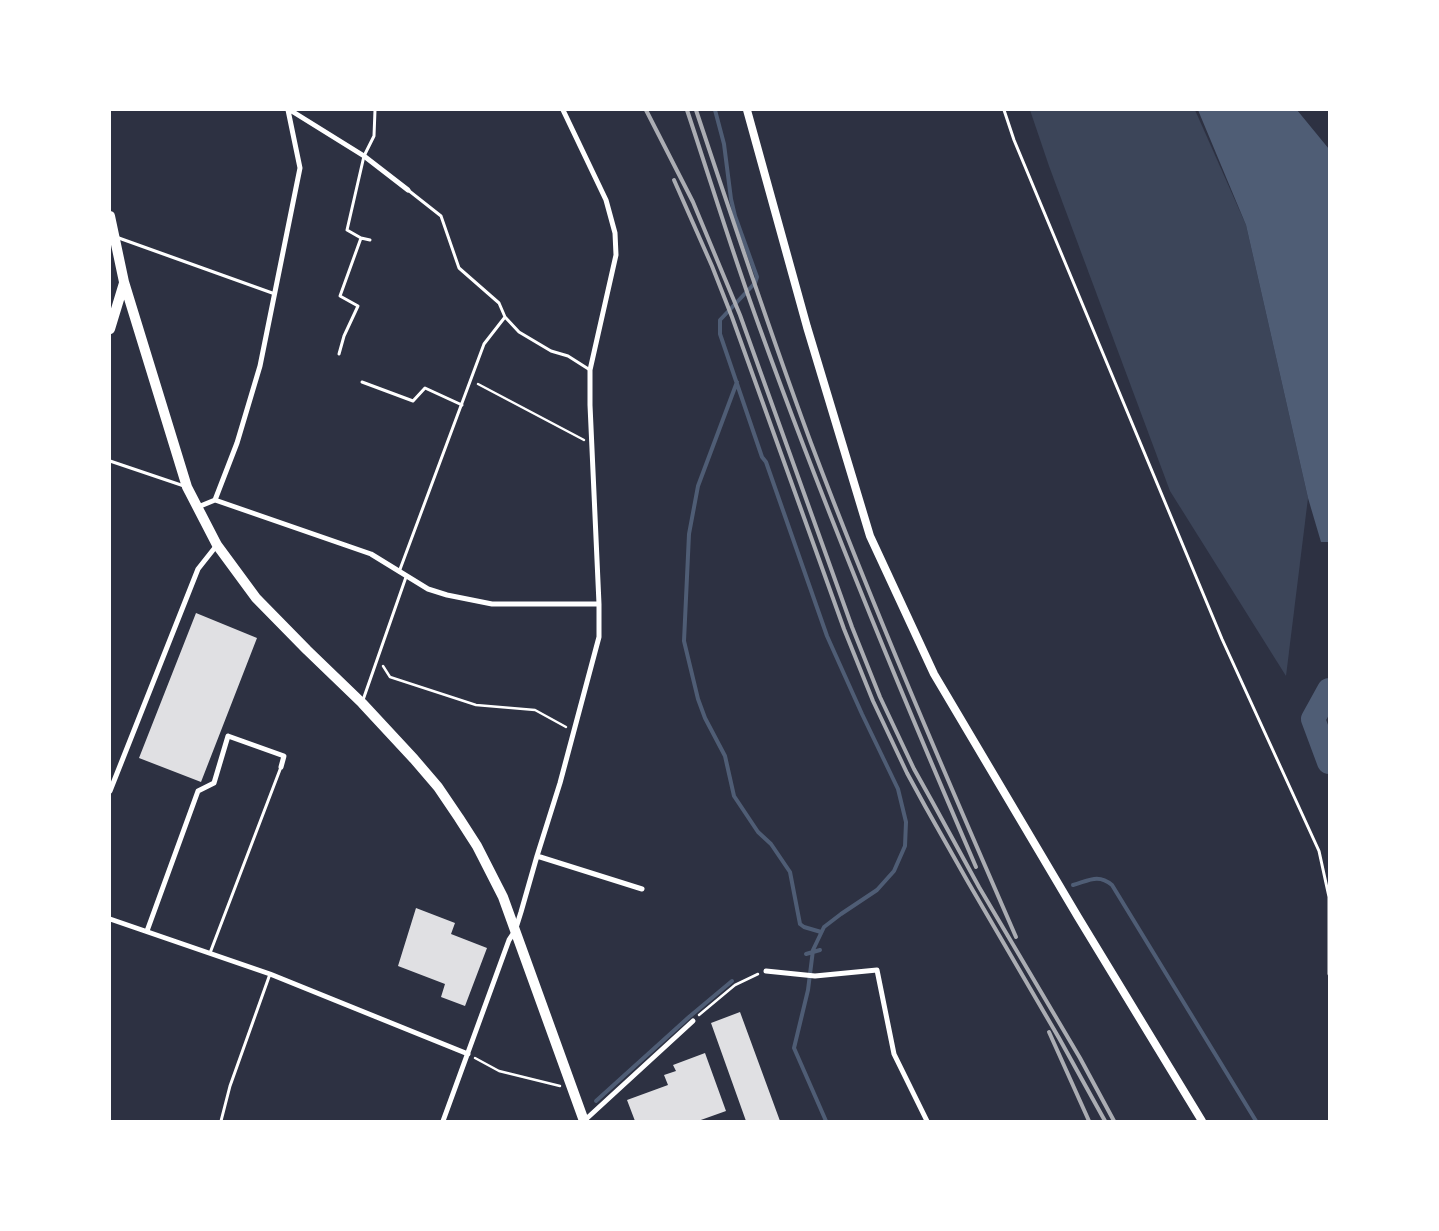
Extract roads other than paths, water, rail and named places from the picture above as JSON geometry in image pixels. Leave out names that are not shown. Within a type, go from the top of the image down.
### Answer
[{"type":"highway","points":[[110,216],[112,236],[124,282],[188,487],[216,545],[268,611],[362,703],[414,759],[438,787],[460,818],[503,897],[584,1121]]},
{"type":"highway","points":[[110,329],[124,282]]},
{"type":"street","points":[[289,110],[364,156],[408,190]]},
{"type":"street","points":[[215,500],[237,443],[260,366],[300,168],[289,110]]},
{"type":"street","points":[[443,1121],[509,940],[515,931],[560,783],[599,637],[590,370],[614,269],[616,255],[615,233],[606,200],[563,110]]},
{"type":"street","points":[[748,110],[807,327],[870,536],[934,674],[1202,1121]]},
{"type":"street","points":[[198,507],[215,500],[371,554],[406,577],[447,595],[492,604],[599,604]]},
{"type":"street","points":[[110,791],[198,568],[216,545]]},
{"type":"street","points":[[146,930],[198,791],[214,783],[228,736],[284,756],[281,767]]},
{"type":"street","points":[[537,856],[642,889]]},
{"type":"street","points":[[110,919],[270,974],[468,1054]]},
{"type":"street","points":[[766,972],[814,976],[877,970],[894,1054],[927,1121]]},
{"type":"street","points":[[584,1121],[693,1021]]},
{"type":"lane","points":[[370,240],[361,238],[347,230],[364,156],[374,136],[375,110]]},
{"type":"lane","points":[[1004,110],[1014,140],[1222,639],[1319,850],[1329,897],[1329,974]]},
{"type":"lane","points":[[408,190],[441,216],[459,268],[499,303],[504,317],[519,332],[551,350],[568,356],[590,370]]},
{"type":"lane","points":[[112,236],[275,294]]},
{"type":"lane","points":[[339,354],[344,336],[358,306],[340,296],[361,238]]},
{"type":"lane","points":[[399,572],[484,344],[504,317]]},
{"type":"lane","points":[[362,382],[413,401],[425,388],[462,406]]},
{"type":"lane","points":[[110,461],[188,487]]},
{"type":"lane","points":[[362,703],[406,577]]},
{"type":"lane","points":[[210,952],[281,767]]},
{"type":"lane","points":[[221,1121],[230,1086],[270,974]]},
{"type":"waterway","points":[[715,110],[724,144],[735,216],[757,277],[755,283],[720,320],[720,334],[827,636],[898,789],[906,822],[905,846],[894,871],[877,890],[824,927],[813,950],[808,990],[794,1048],[826,1121]]},
{"type":"waterway","points":[[737,382],[698,486],[689,534],[684,641],[698,699],[705,718],[725,756],[734,796],[758,832],[771,844],[790,872],[800,924],[821,932]]},
{"type":"waterway","points":[[1329,690],[1313,719],[1329,762]]},
{"type":"waterway","points":[[1073,885],[1097,879],[1102,879],[1112,885],[1256,1121]]},
{"type":"waterway","points":[[806,954],[820,950]]},
{"type":"waterway","points":[[596,1101],[732,981]]},
{"type":"railway","points":[[646,110],[693,202],[740,315],[852,627],[880,697],[914,769],[979,887],[1080,1058],[1114,1121]]},
{"type":"railway","points":[[687,110],[749,299],[810,463],[891,666],[976,867]]},
{"type":"railway","points":[[696,110],[752,277],[811,443],[911,692],[1016,937]]},
{"type":"railway","points":[[674,180],[732,317],[844,629],[873,701],[925,806],[1105,1121]]},
{"type":"railway","points":[[1049,1032],[1089,1121]]}]
